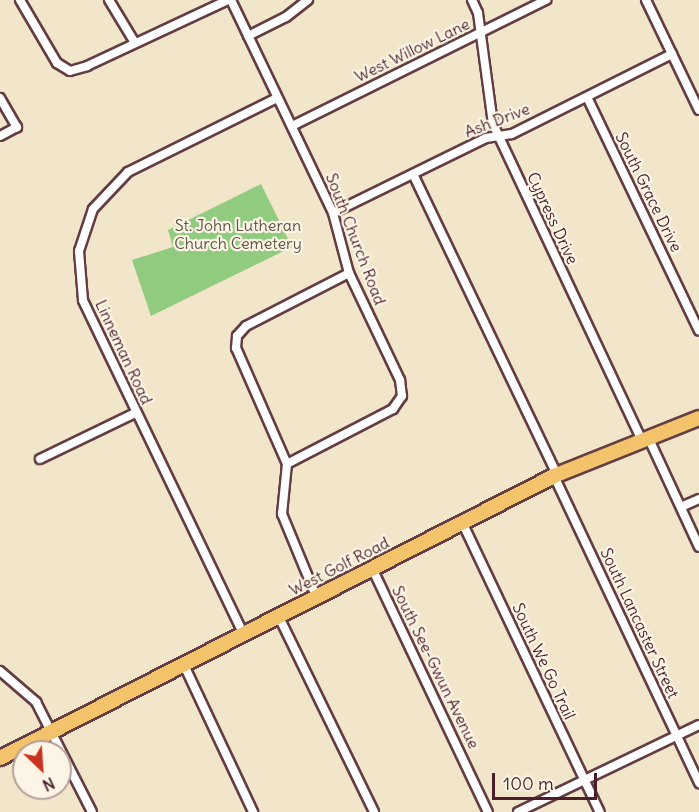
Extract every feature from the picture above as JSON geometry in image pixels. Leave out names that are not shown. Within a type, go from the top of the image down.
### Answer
[{"type":"main road","name":"West Golf Road","points":[[0,758],[555,475],[699,418]]},
{"type":"street","points":[[20,0],[57,63],[70,71],[229,0],[292,126]]},
{"type":"street","points":[[109,0],[135,43]]},
{"type":"street","points":[[248,36],[286,17],[308,0]]},
{"type":"street","name":"Cypress Drive","points":[[472,0],[481,34],[489,108],[498,136],[699,547]]},
{"type":"street","name":"West Willow Lane","points":[[292,126],[546,0]]},
{"type":"street","points":[[646,0],[699,110]]},
{"type":"street","name":"Ash Drive","points":[[333,213],[486,138],[498,136],[587,98],[672,54]]},
{"type":"street","points":[[0,98],[18,127],[0,136]]},
{"type":"street","name":"Linneman Road","points":[[243,633],[135,413],[83,300],[78,269],[87,222],[104,195],[129,171],[277,98]]},
{"type":"street","name":"South Grace Drive","points":[[587,98],[699,331]]},
{"type":"street","name":"South Church Road","points":[[287,464],[378,419],[393,409],[402,396],[400,380],[349,273],[333,213],[292,126]]},
{"type":"street","name":"South Lancaster Street","points":[[413,174],[699,783]]},
{"type":"street","points":[[316,596],[282,514],[287,464],[239,360],[237,336],[246,326],[349,273]]},
{"type":"street","points":[[40,459],[135,413]]},
{"type":"street","points":[[681,507],[699,499]]},
{"type":"street","name":"South We Go Trail","points":[[462,522],[600,812]]},
{"type":"street","name":"South See-Gwun Avenue","points":[[372,568],[488,812]]},
{"type":"street","points":[[278,615],[374,812]]},
{"type":"street","points":[[183,663],[253,812]]},
{"type":"street","points":[[0,671],[36,702],[53,731],[92,812]]},
{"type":"street","points":[[518,812],[699,725]]},
{"type":"green space","name":"St. John Lutheran Church Cemetery","points":[[261,184],[292,247],[151,316],[132,260],[173,247],[168,230]]}]
